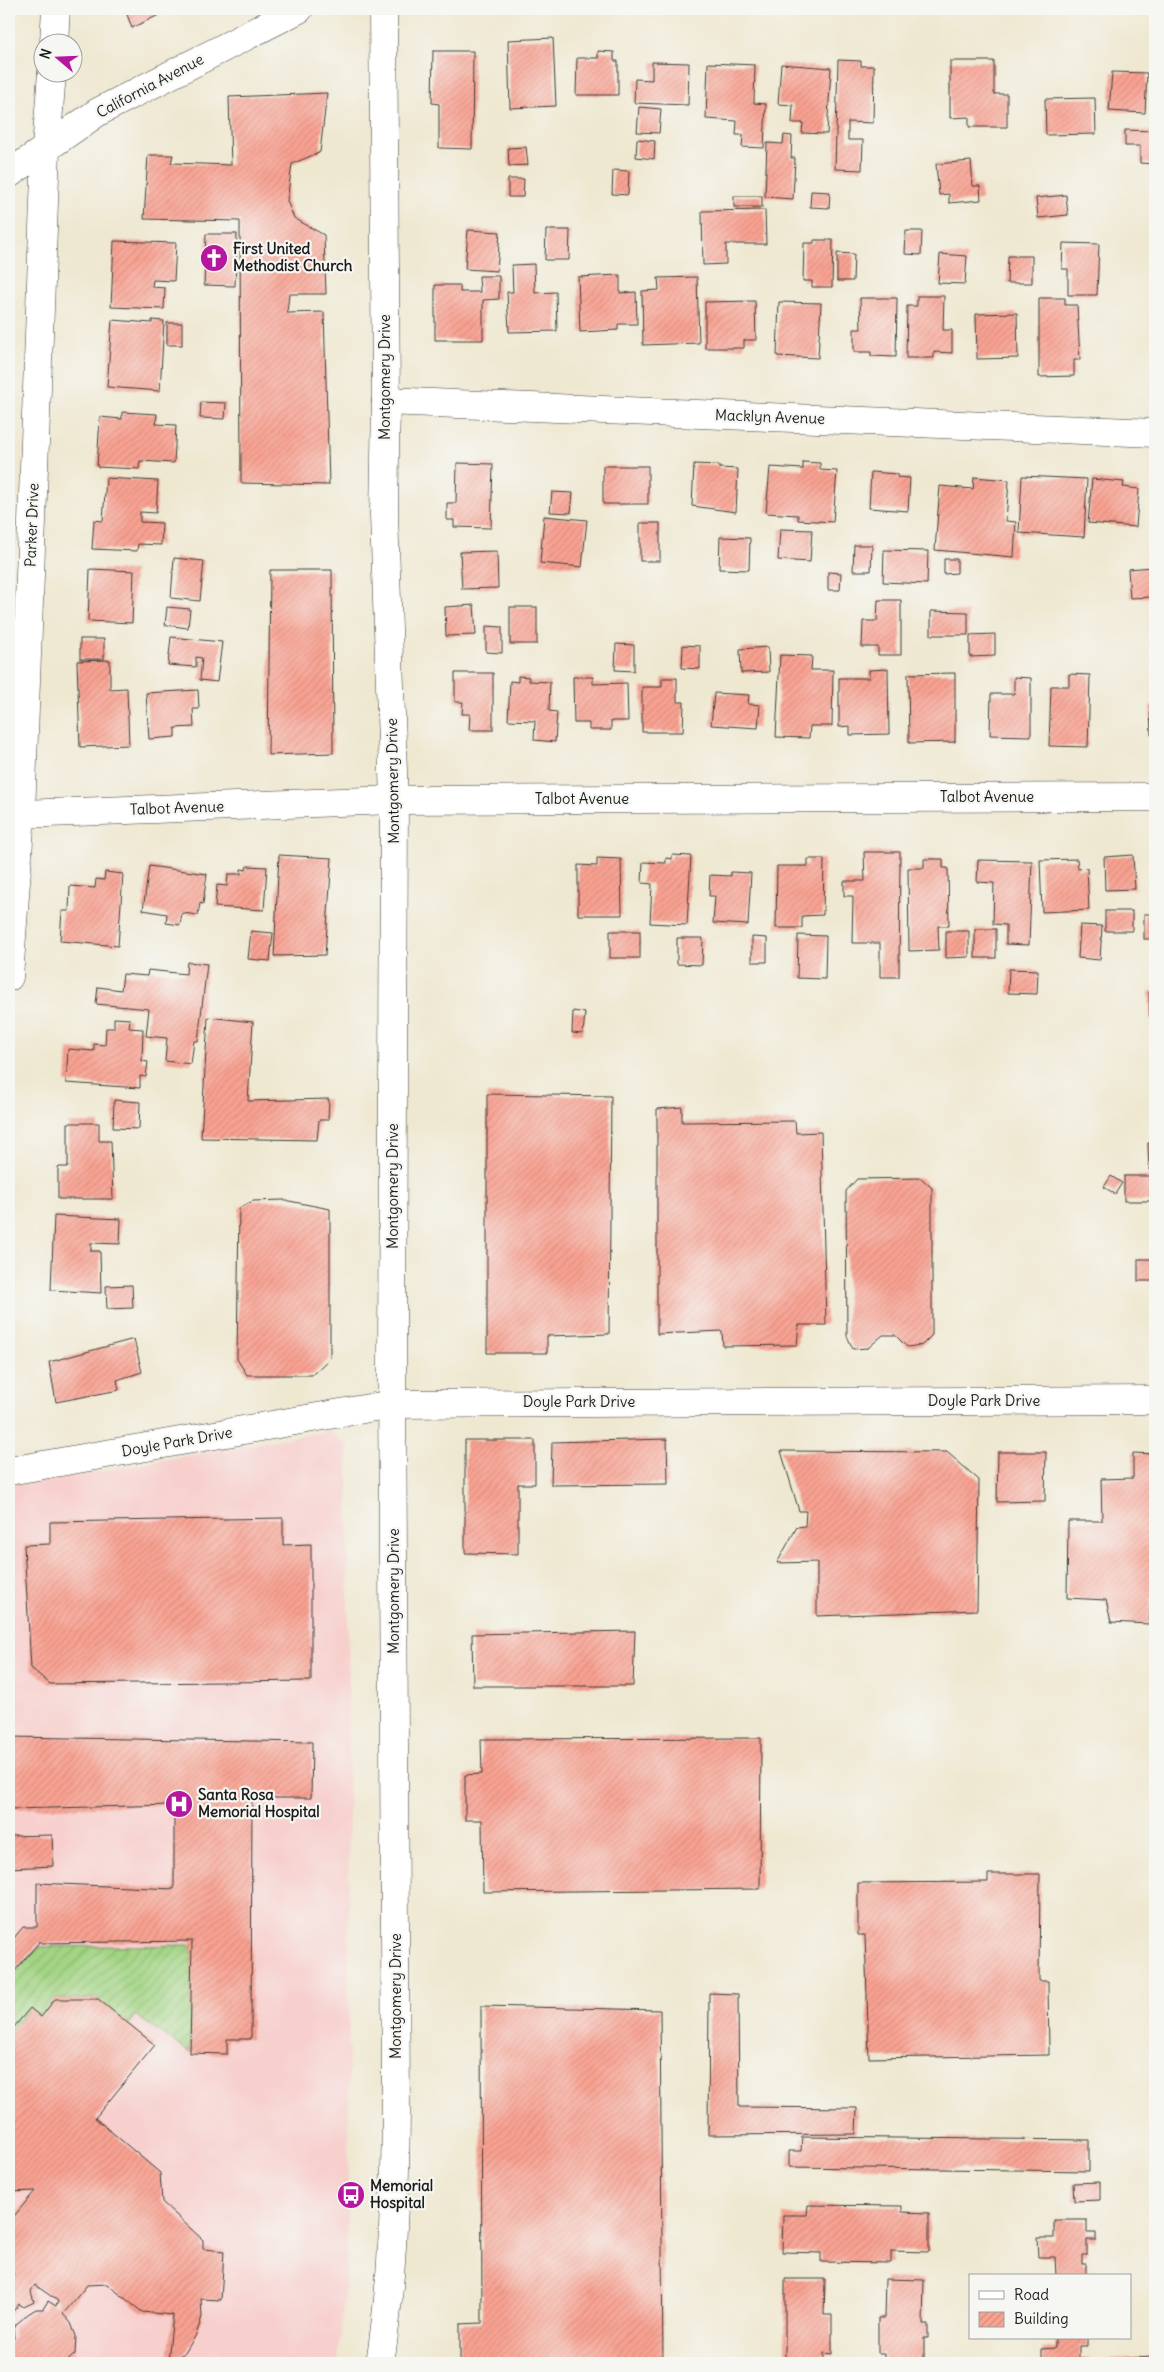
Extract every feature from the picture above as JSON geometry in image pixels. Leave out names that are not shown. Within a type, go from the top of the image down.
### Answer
[{"type":"street","points":[[55,32],[56,9]]},
{"type":"street","name":"California Avenue","points":[[9,174],[98,112],[299,9]]},
{"type":"street","name":"Montgomery Drive","points":[[380,2363],[386,2328],[396,2217],[392,1404],[394,800],[384,515],[386,401],[382,9]]},
{"type":"street","name":"Parker Drive","points":[[9,977],[46,149],[51,82]]},
{"type":"street","name":"Macklyn Avenue","points":[[386,401],[1155,433]]},
{"type":"street","name":"Talbot Avenue","points":[[15,815],[394,800],[1155,797]]},
{"type":"street","name":"Doyle Park Drive","points":[[9,1471],[392,1404],[1155,1400]]},
{"type":"shaded area","name":"Santa Rosa Memorial Hospital","points":[[328,1431],[348,1445],[349,2124],[346,2278],[338,2363],[9,2363],[9,1483],[26,1484]]},
{"type":"green space","points":[[192,1945],[190,2053],[135,2015],[129,2024],[98,1999],[55,1999],[41,2017],[30,2008],[9,2033],[9,1980],[39,1947]]},
{"type":"building","points":[[125,9],[171,9],[132,28]]},
{"type":"building","points":[[553,38],[556,106],[510,108],[508,40]]},
{"type":"building","points":[[433,51],[473,51],[472,149],[439,148],[439,104],[432,103]]},
{"type":"building","points":[[598,51],[614,52],[614,61],[618,61],[618,95],[576,95],[577,58],[598,58]]},
{"type":"building","points":[[838,60],[861,61],[861,66],[874,66],[873,123],[848,122],[848,140],[863,140],[862,170],[835,169]]},
{"type":"building","points":[[950,61],[994,61],[994,94],[1007,94],[1007,127],[969,127],[969,117],[950,118]]},
{"type":"building","points":[[652,62],[689,63],[688,105],[634,103],[635,79],[652,80]]},
{"type":"building","points":[[708,63],[755,65],[754,103],[766,104],[764,148],[742,147],[743,135],[736,135],[737,121],[706,119]]},
{"type":"building","points":[[781,64],[831,68],[827,134],[802,133],[803,123],[792,123],[793,105],[778,104]]},
{"type":"building","points":[[1112,72],[1147,73],[1145,113],[1109,111]]},
{"type":"building","points":[[1153,88],[1155,88],[1155,121],[1151,120]]},
{"type":"building","points":[[327,93],[320,152],[292,164],[287,201],[294,218],[324,235],[326,294],[289,294],[287,313],[324,312],[329,485],[241,483],[240,221],[144,219],[148,155],[173,155],[171,163],[231,165],[229,97]]},
{"type":"building","points":[[1095,98],[1096,134],[1046,135],[1045,99]]},
{"type":"building","points":[[639,107],[661,109],[659,133],[637,132]]},
{"type":"building","points":[[1125,130],[1155,131],[1155,164],[1140,163],[1140,146],[1125,146]]},
{"type":"building","points":[[784,135],[792,136],[791,158],[795,158],[793,199],[765,197],[767,143],[783,144]]},
{"type":"building","points":[[637,139],[655,141],[654,159],[636,157]]},
{"type":"building","points":[[526,147],[528,165],[509,166],[508,148]]},
{"type":"building","points":[[971,161],[973,186],[980,186],[981,200],[949,203],[949,194],[939,195],[936,164]]},
{"type":"building","points":[[613,170],[629,171],[628,195],[612,194]]},
{"type":"building","points":[[508,179],[524,179],[523,197],[508,197]]},
{"type":"building","points":[[811,191],[830,192],[829,208],[810,207]]},
{"type":"building","points":[[1066,195],[1068,215],[1038,218],[1036,198]]},
{"type":"building","points":[[734,196],[762,196],[762,207],[734,207]]},
{"type":"building","points":[[765,210],[766,244],[726,244],[726,264],[703,265],[702,211]]},
{"type":"building","points":[[468,230],[500,232],[497,271],[465,269]]},
{"type":"building","points":[[546,230],[570,230],[569,260],[545,260]]},
{"type":"building","points":[[906,231],[922,231],[921,255],[905,254]]},
{"type":"building","points":[[206,234],[237,234],[235,286],[204,285]]},
{"type":"building","points":[[814,240],[833,240],[832,287],[812,287],[812,281],[803,281],[804,243],[814,243]]},
{"type":"building","points":[[114,241],[176,243],[174,281],[153,280],[152,287],[165,288],[164,309],[111,307]]},
{"type":"building","points":[[1063,243],[1099,244],[1097,295],[1068,295],[1068,269],[1062,269]]},
{"type":"building","points":[[837,253],[854,254],[853,281],[837,281]]},
{"type":"building","points":[[940,254],[967,256],[965,284],[938,283]]},
{"type":"building","points":[[1008,256],[1032,256],[1032,283],[1007,283]]},
{"type":"building","points":[[534,264],[535,293],[556,292],[557,331],[509,332],[507,292],[513,292],[512,265]]},
{"type":"building","points":[[620,275],[620,293],[636,292],[637,324],[618,324],[618,330],[580,332],[578,277]]},
{"type":"building","points":[[479,276],[499,276],[499,299],[483,300],[483,340],[435,340],[435,285],[460,285],[460,292],[480,292]]},
{"type":"building","points":[[697,277],[699,343],[643,345],[642,291],[659,290],[658,278]]},
{"type":"building","points":[[917,296],[944,296],[943,330],[952,330],[952,353],[934,352],[934,358],[906,358],[907,306],[917,306]]},
{"type":"building","points":[[860,298],[897,298],[896,357],[871,356],[871,352],[854,352],[854,329],[861,329]]},
{"type":"building","points":[[1039,298],[1065,298],[1065,305],[1077,305],[1080,360],[1074,360],[1074,376],[1039,377]]},
{"type":"building","points":[[755,301],[756,340],[744,340],[744,348],[705,348],[705,302]]},
{"type":"building","points":[[779,302],[821,303],[818,358],[777,356]]},
{"type":"building","points":[[1017,313],[1018,358],[977,359],[976,314]]},
{"type":"building","points":[[112,320],[152,323],[152,320],[164,321],[160,391],[107,387]]},
{"type":"building","points":[[167,323],[182,323],[182,345],[167,345]]},
{"type":"building","points":[[1152,366],[1155,366],[1155,405],[1152,405]]},
{"type":"building","points":[[201,402],[226,403],[225,419],[200,418]]},
{"type":"building","points":[[122,412],[157,414],[156,424],[176,425],[174,463],[140,461],[139,469],[97,467],[100,417],[122,419]]},
{"type":"building","points":[[803,462],[820,463],[820,470],[837,471],[833,522],[798,520],[798,515],[766,513],[770,467],[803,469]]},
{"type":"building","points":[[457,463],[493,464],[491,528],[454,527],[454,520],[447,520],[447,503],[456,503]]},
{"type":"building","points":[[694,464],[719,465],[719,468],[738,469],[736,512],[692,506]]},
{"type":"building","points":[[603,466],[648,466],[648,504],[603,504]]},
{"type":"building","points":[[871,472],[897,474],[897,477],[910,478],[908,511],[869,508]]},
{"type":"building","points":[[1022,476],[1087,479],[1084,537],[1019,533]]},
{"type":"building","points":[[974,477],[1009,480],[1006,521],[1016,522],[1014,557],[935,550],[940,486],[973,489]]},
{"type":"building","points":[[106,478],[158,481],[156,513],[140,512],[140,522],[162,523],[161,545],[138,544],[137,551],[92,549],[94,520],[103,521]]},
{"type":"building","points":[[1092,479],[1124,482],[1123,487],[1139,489],[1136,527],[1088,523]]},
{"type":"building","points":[[552,492],[573,493],[571,513],[550,512]]},
{"type":"building","points":[[544,516],[587,520],[582,567],[540,563]]},
{"type":"building","points":[[640,523],[660,523],[660,561],[640,561]]},
{"type":"building","points":[[780,529],[812,530],[810,562],[778,560]]},
{"type":"building","points":[[720,537],[750,538],[749,570],[719,569]]},
{"type":"building","points":[[854,545],[872,545],[871,571],[853,571]]},
{"type":"building","points":[[884,550],[928,551],[927,584],[883,582]]},
{"type":"building","points":[[497,551],[498,588],[462,589],[460,552]]},
{"type":"building","points":[[174,558],[204,561],[200,601],[171,598]]},
{"type":"building","points":[[944,559],[957,559],[957,573],[944,574]]},
{"type":"building","points":[[1153,567],[1154,597],[1130,598],[1128,569]]},
{"type":"building","points":[[90,569],[134,571],[132,623],[88,621]]},
{"type":"building","points":[[270,570],[332,570],[333,753],[268,755]]},
{"type":"building","points":[[828,572],[841,573],[840,590],[828,590]]},
{"type":"building","points":[[878,600],[901,600],[901,655],[878,655],[878,647],[862,647],[863,621],[877,621]]},
{"type":"building","points":[[474,605],[476,635],[446,636],[445,607]]},
{"type":"building","points":[[167,607],[190,609],[188,628],[165,625]]},
{"type":"building","points":[[510,607],[537,607],[537,644],[510,644]]},
{"type":"building","points":[[931,611],[968,612],[968,635],[931,635]]},
{"type":"building","points":[[486,626],[502,627],[502,653],[486,652]]},
{"type":"building","points":[[995,634],[995,656],[970,657],[970,635]]},
{"type":"building","points":[[171,637],[222,642],[217,682],[200,680],[202,658],[196,657],[196,667],[168,665]]},
{"type":"building","points":[[80,639],[104,639],[104,659],[80,659]]},
{"type":"building","points":[[616,644],[634,645],[634,671],[615,670]]},
{"type":"building","points":[[683,645],[700,646],[700,669],[682,668]]},
{"type":"building","points":[[768,647],[769,672],[741,673],[740,649]]},
{"type":"building","points":[[780,655],[812,656],[811,670],[833,670],[832,726],[810,726],[809,738],[776,737]]},
{"type":"building","points":[[110,660],[110,689],[127,688],[129,745],[80,747],[77,661]]},
{"type":"building","points":[[888,669],[889,734],[850,735],[850,726],[839,727],[839,678],[869,678],[869,670]]},
{"type":"building","points":[[455,673],[493,673],[493,730],[469,730],[470,714],[462,714],[463,702],[455,702]]},
{"type":"building","points":[[955,673],[955,742],[909,743],[908,674]]},
{"type":"building","points":[[1069,674],[1090,675],[1088,747],[1049,746],[1051,686],[1069,686]]},
{"type":"building","points":[[518,676],[529,677],[529,681],[550,682],[549,711],[557,712],[555,742],[534,740],[535,721],[508,720],[510,681],[518,682]]},
{"type":"building","points":[[573,677],[593,677],[593,684],[627,683],[628,721],[611,721],[611,730],[589,730],[589,723],[574,723]]},
{"type":"building","points":[[1014,677],[1031,678],[1031,736],[990,735],[991,694],[1014,694]]},
{"type":"building","points":[[662,678],[677,678],[677,702],[684,702],[683,732],[642,732],[642,687],[662,687]]},
{"type":"building","points":[[198,690],[199,709],[193,709],[194,727],[175,728],[175,737],[149,739],[146,693]]},
{"type":"building","points":[[714,693],[749,695],[748,704],[760,705],[758,728],[711,725]]},
{"type":"building","points":[[1150,705],[1155,705],[1155,735],[1151,735]]},
{"type":"building","points":[[864,852],[900,852],[899,977],[880,977],[880,943],[852,943],[853,896],[844,896],[844,881],[865,881]]},
{"type":"building","points":[[279,855],[332,858],[325,955],[274,956]]},
{"type":"building","points":[[672,855],[691,856],[687,925],[650,923],[652,884],[642,883],[643,862],[666,863],[666,858],[672,859]]},
{"type":"building","points":[[1133,855],[1135,889],[1105,890],[1104,857]]},
{"type":"building","points":[[597,858],[621,859],[622,915],[578,915],[578,865],[597,866]]},
{"type":"building","points":[[808,859],[824,859],[823,915],[802,916],[802,928],[776,928],[777,866],[808,866]]},
{"type":"building","points":[[924,859],[943,859],[943,868],[948,868],[949,926],[938,926],[939,950],[909,951],[908,868],[924,868]]},
{"type":"building","points":[[1077,859],[1078,869],[1087,868],[1089,910],[1042,912],[1040,860]]},
{"type":"building","points":[[978,860],[1032,861],[1029,945],[1006,944],[1006,925],[993,924],[994,883],[977,882]]},
{"type":"building","points":[[149,866],[207,874],[203,904],[200,903],[198,915],[182,913],[180,925],[166,923],[167,914],[143,910]]},
{"type":"building","points":[[247,866],[267,867],[264,910],[215,907],[217,885],[227,886],[228,874],[241,874],[241,869],[246,870]]},
{"type":"building","points":[[105,872],[123,874],[118,946],[60,941],[62,911],[69,911],[70,886],[95,888],[96,879],[104,880]]},
{"type":"building","points":[[731,872],[751,873],[748,925],[713,923],[715,896],[709,896],[710,875],[731,876]]},
{"type":"building","points":[[1105,911],[1132,911],[1132,931],[1105,931]]},
{"type":"building","points":[[1144,914],[1155,914],[1155,939],[1144,939]]},
{"type":"building","points":[[1080,925],[1102,926],[1100,960],[1078,958]]},
{"type":"building","points":[[975,929],[996,929],[996,958],[975,958]]},
{"type":"building","points":[[251,931],[273,933],[270,961],[248,959]]},
{"type":"building","points":[[610,931],[640,931],[640,958],[610,958]]},
{"type":"building","points":[[946,931],[969,931],[969,957],[946,958]]},
{"type":"building","points":[[798,935],[826,936],[825,979],[797,978]]},
{"type":"building","points":[[752,937],[767,938],[767,962],[752,962]]},
{"type":"building","points":[[677,938],[703,938],[702,965],[677,964]]},
{"type":"building","points":[[187,962],[207,964],[198,1041],[194,1041],[191,1064],[165,1061],[167,1038],[146,1036],[149,1009],[96,1004],[98,987],[121,990],[123,974],[147,976],[148,970],[186,974]]},
{"type":"building","points":[[1009,969],[1038,970],[1037,994],[1008,993]]},
{"type":"building","points":[[1149,991],[1155,991],[1155,1018],[1150,1018]]},
{"type":"building","points":[[573,1011],[585,1013],[583,1034],[572,1033]]},
{"type":"building","points":[[208,1017],[253,1022],[248,1101],[329,1099],[328,1120],[319,1120],[317,1140],[201,1138]]},
{"type":"building","points":[[114,1018],[130,1019],[129,1028],[143,1029],[142,1061],[148,1062],[146,1077],[140,1076],[140,1088],[66,1083],[68,1049],[94,1051],[94,1044],[105,1045],[106,1028],[114,1028]]},
{"type":"building","points":[[487,1094],[611,1096],[609,1334],[547,1336],[547,1353],[487,1353]]},
{"type":"building","points":[[114,1100],[140,1102],[139,1129],[113,1128]]},
{"type":"building","points":[[682,1107],[682,1122],[795,1121],[796,1133],[821,1132],[826,1325],[799,1325],[797,1345],[723,1346],[722,1331],[657,1334],[657,1109]]},
{"type":"building","points":[[68,1123],[99,1123],[99,1141],[111,1141],[113,1199],[58,1199],[58,1167],[68,1167]]},
{"type":"building","points":[[1148,1143],[1155,1143],[1155,1170],[1149,1170]]},
{"type":"building","points":[[1111,1176],[1122,1183],[1115,1194],[1104,1187]]},
{"type":"building","points":[[1124,1176],[1155,1176],[1155,1201],[1124,1201]]},
{"type":"building","points":[[921,1178],[932,1188],[932,1335],[922,1345],[907,1347],[895,1335],[883,1335],[868,1348],[853,1349],[847,1336],[846,1191],[857,1179]]},
{"type":"building","points":[[284,1200],[330,1209],[330,1358],[312,1375],[247,1375],[237,1359],[239,1208],[253,1201]]},
{"type":"building","points":[[54,1216],[121,1219],[120,1244],[91,1243],[91,1251],[100,1251],[101,1293],[51,1290]]},
{"type":"building","points":[[1138,1259],[1155,1259],[1155,1281],[1138,1281]]},
{"type":"building","points":[[132,1285],[133,1308],[107,1309],[106,1286]]},
{"type":"building","points":[[134,1339],[142,1372],[117,1380],[119,1390],[56,1402],[49,1362]]},
{"type":"building","points":[[667,1439],[668,1484],[551,1485],[552,1442]]},
{"type":"building","points":[[465,1440],[535,1440],[535,1484],[518,1484],[518,1554],[465,1553]]},
{"type":"building","points":[[781,1451],[947,1452],[979,1480],[977,1610],[817,1616],[817,1562],[777,1563],[797,1527],[805,1526],[806,1511],[799,1511]]},
{"type":"building","points":[[998,1452],[1046,1452],[1045,1501],[997,1502]]},
{"type":"building","points":[[1133,1453],[1155,1454],[1155,1599],[1151,1599],[1149,1624],[1111,1622],[1106,1600],[1067,1598],[1068,1521],[1102,1521],[1101,1479],[1133,1478]]},
{"type":"building","points":[[283,1518],[283,1545],[311,1544],[311,1681],[50,1684],[31,1668],[24,1545],[50,1544],[50,1522]]},
{"type":"building","points":[[635,1631],[633,1686],[473,1686],[472,1634]]},
{"type":"building","points":[[9,1737],[312,1742],[311,1798],[252,1798],[251,2039],[227,2039],[227,2054],[190,2053],[192,1941],[42,1943],[40,1941],[9,1978],[9,1944],[23,1927],[37,1927],[37,1883],[174,1889],[174,1805],[9,1809]]},
{"type":"building","points":[[761,1738],[760,1889],[483,1892],[482,1820],[465,1820],[465,1775],[482,1774],[481,1739]]},
{"type":"building","points":[[52,1835],[53,1866],[9,1868],[9,1836]]},
{"type":"building","points":[[988,1874],[1040,1874],[1039,1981],[1048,1981],[1049,2055],[869,2058],[865,1935],[858,1935],[858,1883],[988,1882]]},
{"type":"building","points":[[709,1993],[738,1994],[739,2107],[857,2108],[856,2134],[708,2135]]},
{"type":"building","points":[[55,1999],[98,1999],[155,2045],[95,2118],[160,2173],[162,2202],[203,2240],[203,2249],[224,2251],[221,2300],[201,2299],[202,2317],[196,2335],[185,2353],[168,2361],[173,2315],[142,2312],[107,2284],[87,2285],[63,2314],[71,2323],[76,2336],[75,2354],[65,2363],[9,2363],[9,2345],[14,2338],[13,2327],[36,2309],[43,2309],[48,2301],[56,2306],[58,2301],[35,2285],[31,2291],[34,2302],[24,2307],[19,2304],[9,2316],[9,2279],[14,2274],[9,2270],[9,2222],[35,2191],[9,2192],[9,2033],[30,2008],[41,2017]]},
{"type":"building","points":[[481,2006],[660,2010],[663,2363],[460,2363],[460,2324],[482,2323]]},
{"type":"building","points":[[802,2137],[1089,2140],[1089,2171],[789,2167],[789,2151],[801,2151]]},
{"type":"building","points":[[1100,2182],[1100,2200],[1074,2201],[1073,2183]]},
{"type":"building","points":[[808,2205],[902,2206],[902,2212],[929,2213],[929,2252],[891,2251],[891,2263],[821,2262],[821,2253],[782,2252],[783,2215],[807,2215]]},
{"type":"building","points":[[1054,2220],[1087,2220],[1087,2233],[1096,2233],[1096,2240],[1087,2240],[1087,2255],[1082,2255],[1082,2264],[1086,2264],[1086,2274],[1056,2274],[1055,2257],[1038,2257],[1037,2238],[1054,2238]]},
{"type":"building","points":[[785,2279],[825,2279],[824,2315],[832,2315],[832,2354],[824,2353],[824,2363],[785,2363]]},
{"type":"building","points":[[885,2279],[924,2280],[923,2324],[928,2324],[928,2338],[924,2338],[924,2363],[884,2363],[884,2354],[878,2354],[878,2318],[884,2318]]},
{"type":"building","points":[[1055,2340],[1087,2340],[1087,2346],[1079,2346],[1079,2359],[1088,2359],[1088,2363],[1042,2363],[1042,2349],[1055,2348]]},
{"type":"building","points":[[1155,2357],[1155,2363],[1110,2363],[1110,2359]]},
{"type":"place","name":"First United Methodist Church","points":[[214,258]]},
{"type":"place","name":"Santa Rosa Memorial Hospital","points":[[179,1804]]},
{"type":"place","name":"Memorial Hospital","points":[[351,2195]]}]
